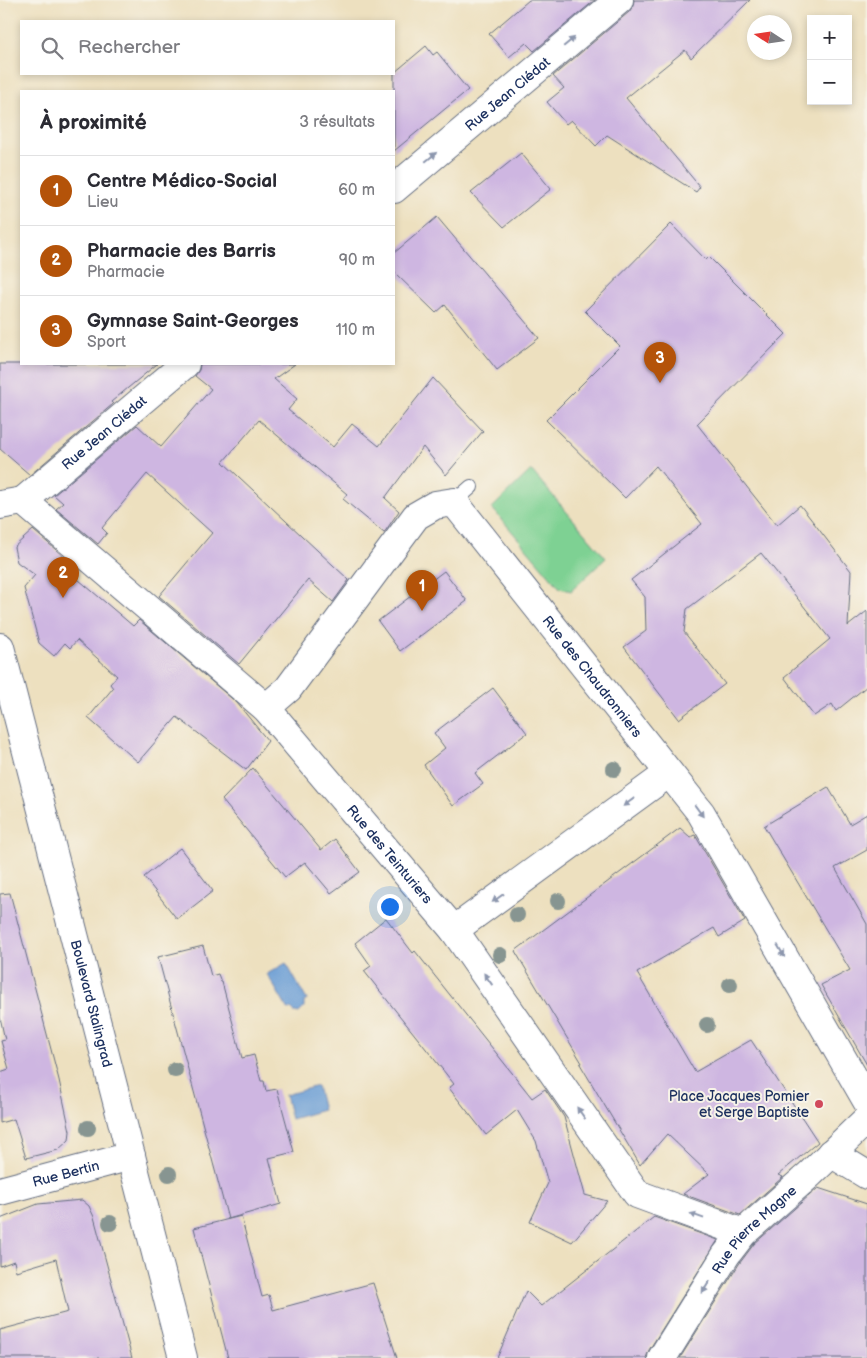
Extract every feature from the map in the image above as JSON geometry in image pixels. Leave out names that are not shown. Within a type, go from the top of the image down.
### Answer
[{"type":"street","name":"Rue Jean Clédat","points":[[395,188],[619,0]]},
{"type":"street","name":"Rue Jean Clédat","points":[[12,503],[184,365]]},
{"type":"street","name":"Rue des Chaudronniers","points":[[266,708],[288,689],[416,516],[435,505],[463,494],[669,773],[701,813],[867,1101]]},
{"type":"street","name":"Rue des Teinturiers","points":[[12,503],[266,708],[454,930],[637,1194],[743,1232]]},
{"type":"street","name":"Boulevard Stalingrad","points":[[0,647],[183,1358]]},
{"type":"street","points":[[454,930],[669,773]]},
{"type":"street","name":"Rue Pierre Magne","points":[[662,1358],[726,1255],[743,1232],[867,1119]]},
{"type":"street","points":[[831,1153],[867,1175]]},
{"type":"street","name":"Rue Bertin","points":[[0,1191],[131,1156]]},
{"type":"green space","points":[[531,470],[606,558],[571,591],[560,588],[492,508]]},
{"type":"water","points":[[286,963],[307,1000],[304,1002],[304,1008],[299,1013],[291,1009],[288,1010],[267,974]]},
{"type":"water","points":[[317,1086],[323,1110],[291,1119],[285,1095]]},
{"type":"building","points":[[529,0],[595,0],[534,51],[526,43],[509,57],[489,34]]},
{"type":"building","points":[[634,0],[750,0],[691,58],[685,50],[626,98],[700,187],[696,192],[607,135],[596,146],[571,120],[566,124],[547,102],[564,88],[553,76],[629,12]]},
{"type":"building","points":[[426,46],[433,55],[437,52],[468,90],[395,150],[394,75]]},
{"type":"building","points":[[521,153],[551,189],[504,227],[471,193]]},
{"type":"building","points":[[437,217],[539,338],[497,370],[445,305],[436,313],[395,273],[395,252]]},
{"type":"building","points":[[671,224],[706,260],[709,257],[786,334],[697,424],[777,525],[800,505],[851,571],[848,626],[867,611],[867,686],[836,711],[832,704],[814,716],[784,677],[830,639],[761,553],[687,609],[684,632],[725,684],[679,719],[624,647],[646,631],[645,597],[631,580],[702,524],[656,466],[625,498],[546,420],[620,346],[585,311]]},
{"type":"building","points":[[0,364],[156,365],[111,402],[113,404],[30,475],[0,449]]},
{"type":"building","points":[[200,365],[294,365],[274,379],[297,399],[288,410],[333,447],[352,424],[379,446],[433,378],[483,431],[446,475],[423,447],[385,498],[399,511],[384,533],[343,499],[347,494],[259,420],[223,462],[349,580],[333,602],[308,580],[239,664],[159,596],[212,533],[147,474],[102,528],[107,533],[98,544],[56,509],[63,503],[54,495],[137,425],[161,447],[211,389],[195,376]]},
{"type":"building","points":[[33,530],[77,568],[72,574],[133,626],[139,620],[237,703],[268,741],[246,770],[177,717],[138,762],[88,718],[113,688],[110,684],[117,676],[77,640],[70,648],[65,643],[54,656],[39,643],[24,588],[35,575],[17,562],[14,547]]},
{"type":"building","points":[[444,571],[467,601],[400,651],[378,621]]},
{"type":"building","points":[[493,688],[527,733],[475,773],[483,784],[453,806],[424,765],[445,748],[434,733]]},
{"type":"building","points":[[253,768],[321,850],[335,839],[360,872],[331,893],[305,862],[285,877],[222,800]]},
{"type":"building","points":[[828,787],[850,824],[867,814],[867,850],[835,868],[867,924],[867,1065],[821,985],[850,970],[764,826]]},
{"type":"building","points":[[680,828],[690,837],[695,835],[745,921],[719,937],[714,928],[637,973],[695,1072],[751,1040],[818,1142],[778,1175],[783,1177],[740,1215],[683,1194],[709,1174],[667,1134],[640,1165],[515,951]]},
{"type":"building","points":[[180,848],[213,891],[177,919],[144,877]]},
{"type":"building","points":[[10,893],[59,1080],[70,1131],[69,1140],[58,1150],[26,1158],[14,1119],[0,1123],[0,1072],[9,1069],[1,1041],[5,1040],[0,1017],[0,894]]},
{"type":"building","points":[[386,918],[413,953],[415,951],[532,1098],[545,1089],[564,1117],[585,1195],[607,1201],[572,1242],[530,1222],[548,1183],[536,1141],[517,1110],[486,1135],[449,1088],[454,1084],[364,971],[371,966],[355,943]]},
{"type":"building","points":[[203,946],[211,976],[218,974],[222,982],[242,1058],[254,1055],[261,1081],[264,1081],[266,1091],[277,1089],[294,1152],[269,1158],[281,1204],[228,1219],[158,957]]},
{"type":"building","points":[[818,1188],[867,1204],[867,1358],[680,1358],[739,1264],[754,1244]]},
{"type":"building","points":[[82,1200],[89,1206],[94,1217],[132,1358],[0,1358],[0,1330],[68,1312],[56,1259],[16,1271],[14,1261],[0,1266],[0,1219],[38,1204]]},
{"type":"building","points":[[241,1216],[262,1297],[269,1295],[273,1310],[373,1283],[397,1358],[228,1358],[194,1228]]},
{"type":"building","points":[[654,1217],[718,1240],[649,1350],[646,1358],[497,1358],[526,1291],[541,1306]]},
{"type":"place","name":"Gymnase Saint-Georges","points":[[660,383]]},
{"type":"place","name":"Pharmacie des Barris","points":[[63,598]]},
{"type":"place","name":"Centre Médico-Social","points":[[422,611]]},
{"type":"place","name":"Place Jacques Pomier et Serge Baptiste","points":[[819,1104]]}]
